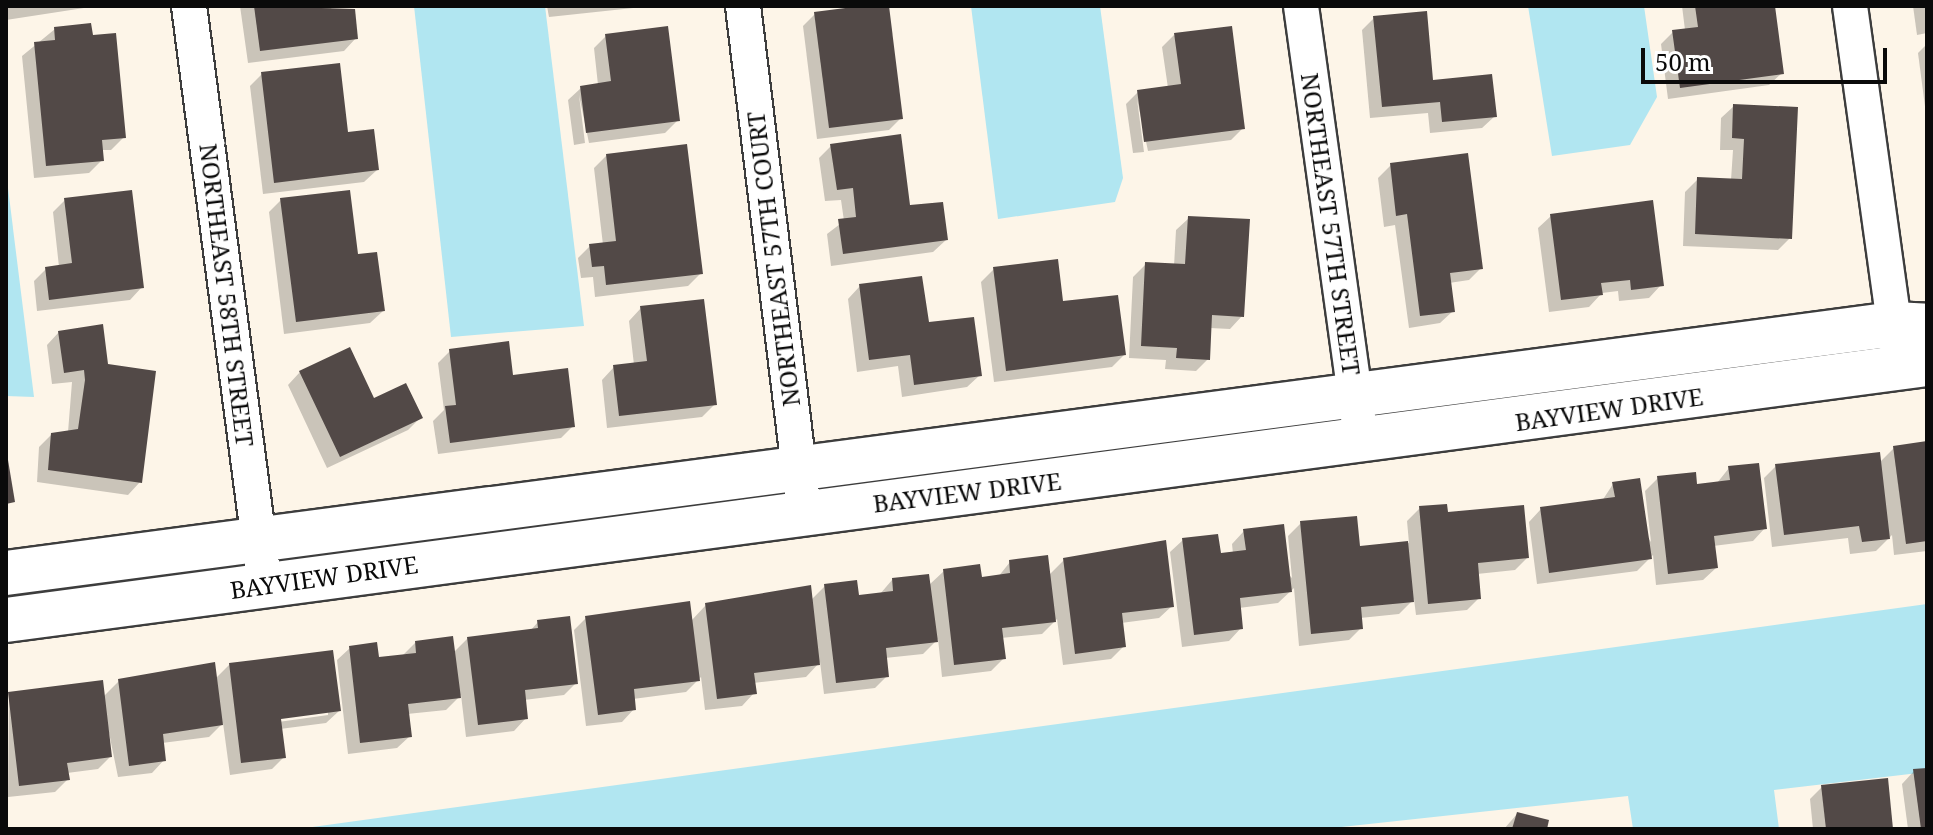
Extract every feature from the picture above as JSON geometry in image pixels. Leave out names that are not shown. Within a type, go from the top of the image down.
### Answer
[{"type":"street","name":"NORTHEAST 58TH STREET","points":[[189,6],[265,585]]},
{"type":"street","name":"NORTHEAST 57TH COURT","points":[[743,6],[804,512]]},
{"type":"street","name":"NORTHEAST 57TH STREET","points":[[1301,6],[1361,442]]},
{"type":"street","points":[[1850,6],[1910,325],[1914,367]]},
{"type":"street","name":"BAYVIEW DRIVE","points":[[6,573],[798,466],[1910,325]]},
{"type":"street","points":[[1631,359],[1637,405]]},
{"type":"street","name":"BAYVIEW DRIVE","points":[[6,620],[1914,367]]},
{"type":"street","points":[[1057,433],[1063,480]]},
{"type":"street","points":[[498,506],[504,553]]},
{"type":"water","points":[[414,6],[545,6],[584,326],[451,337]]},
{"type":"water","points":[[971,6],[1100,6],[1123,178],[1115,202],[998,219]]},
{"type":"water","points":[[1528,6],[1644,6],[1657,97],[1630,145],[1552,156]]},
{"type":"water","points":[[6,172],[34,397],[6,396]]},
{"type":"water","points":[[1927,604],[1927,772],[1774,790],[1779,829],[1633,829],[1628,796],[1323,829],[298,829]]},
{"type":"building","points":[[254,6],[355,9],[358,39],[260,51]]},
{"type":"building","points":[[889,6],[903,119],[829,128],[814,12]]},
{"type":"building","points":[[1695,6],[1775,6],[1784,74],[1680,88],[1672,30],[1698,27]]},
{"type":"building","points":[[1427,11],[1433,80],[1492,74],[1497,117],[1442,122],[1440,102],[1382,107],[1373,16]]},
{"type":"building","points":[[91,23],[93,35],[116,33],[126,138],[102,140],[104,161],[46,166],[34,42],[55,40],[54,27]]},
{"type":"building","points":[[668,26],[680,121],[586,133],[580,86],[611,81],[605,34]]},
{"type":"building","points":[[1232,26],[1245,129],[1144,142],[1137,90],[1181,84],[1174,33]]},
{"type":"building","points":[[340,63],[348,132],[374,129],[379,170],[274,183],[261,72]]},
{"type":"building","points":[[1733,104],[1798,107],[1792,239],[1695,234],[1697,177],[1742,179],[1744,139],[1732,138]]},
{"type":"building","points":[[901,134],[910,205],[943,202],[948,240],[843,254],[838,219],[856,217],[853,188],[837,190],[830,144]]},
{"type":"building","points":[[687,144],[703,274],[606,285],[604,266],[592,267],[589,244],[616,241],[606,154]]},
{"type":"building","points":[[1468,153],[1483,269],[1450,273],[1455,312],[1420,316],[1407,214],[1396,216],[1390,163]]},
{"type":"building","points":[[132,190],[144,288],[49,300],[45,267],[72,263],[64,198]]},
{"type":"building","points":[[350,190],[358,254],[377,252],[385,311],[296,322],[280,198]]},
{"type":"building","points":[[1653,200],[1664,286],[1631,290],[1630,280],[1601,283],[1603,295],[1561,300],[1550,214]]},
{"type":"building","points":[[1188,216],[1250,219],[1244,317],[1212,315],[1210,360],[1176,358],[1177,348],[1141,346],[1145,262],[1185,264]]},
{"type":"building","points":[[1058,259],[1063,301],[1118,295],[1126,355],[1006,371],[993,267]]},
{"type":"building","points":[[922,276],[929,322],[974,317],[982,376],[914,385],[910,355],[869,360],[859,284]]},
{"type":"building","points":[[704,299],[717,405],[619,416],[613,365],[647,361],[640,306]]},
{"type":"building","points":[[103,324],[108,364],[156,371],[142,483],[48,470],[51,433],[78,429],[85,380],[84,370],[64,373],[58,331]]},
{"type":"building","points":[[509,341],[513,375],[568,368],[575,427],[450,443],[445,406],[456,405],[449,349]]},
{"type":"building","points":[[350,347],[374,398],[406,383],[423,418],[340,457],[299,371]]},
{"type":"building","points":[[1927,441],[1927,541],[1906,544],[1893,446]]},
{"type":"building","points":[[6,448],[15,502],[6,504]]},
{"type":"building","points":[[1880,452],[1890,539],[1862,542],[1859,526],[1784,535],[1775,464]]},
{"type":"building","points":[[1759,463],[1767,529],[1714,536],[1718,568],[1668,574],[1657,476],[1696,472],[1697,484],[1730,480],[1728,466]]},
{"type":"building","points":[[1640,478],[1652,559],[1549,573],[1540,507],[1615,497],[1612,482]]},
{"type":"building","points":[[1447,504],[1448,512],[1524,505],[1529,558],[1478,563],[1481,599],[1428,604],[1419,506]]},
{"type":"building","points":[[1357,516],[1360,546],[1408,541],[1414,602],[1361,607],[1363,629],[1311,634],[1300,521]]},
{"type":"building","points":[[1284,524],[1292,592],[1240,598],[1243,629],[1194,635],[1182,538],[1218,534],[1221,553],[1246,550],[1243,529]]},
{"type":"building","points":[[1166,540],[1174,607],[1122,613],[1126,647],[1075,654],[1063,558]]},
{"type":"building","points":[[1048,555],[1056,622],[1002,628],[1006,659],[954,665],[943,569],[980,564],[982,577],[1010,573],[1009,560]]},
{"type":"building","points":[[929,574],[938,642],[886,648],[889,677],[836,683],[824,584],[857,580],[859,595],[893,591],[892,578]]},
{"type":"building","points":[[811,585],[820,665],[754,673],[757,694],[717,699],[705,603]]},
{"type":"building","points":[[690,601],[700,681],[634,689],[636,710],[598,715],[585,616]]},
{"type":"building","points":[[570,616],[578,684],[525,690],[528,719],[478,725],[467,637],[538,628],[537,620]]},
{"type":"building","points":[[453,636],[461,698],[408,704],[412,737],[360,743],[349,646],[377,642],[379,657],[416,653],[415,641]]},
{"type":"building","points":[[333,650],[341,711],[281,719],[286,758],[241,763],[229,663]]},
{"type":"building","points":[[215,662],[223,725],[163,734],[166,761],[129,766],[118,679]]},
{"type":"building","points":[[103,680],[112,757],[67,763],[70,780],[19,786],[8,692]]},
{"type":"building","points":[[1927,768],[1927,829],[1921,829],[1913,769]]},
{"type":"building","points":[[1888,778],[1893,829],[1826,829],[1821,785]]},
{"type":"building","points":[[1517,812],[1549,820],[1547,829],[1512,829]]}]
